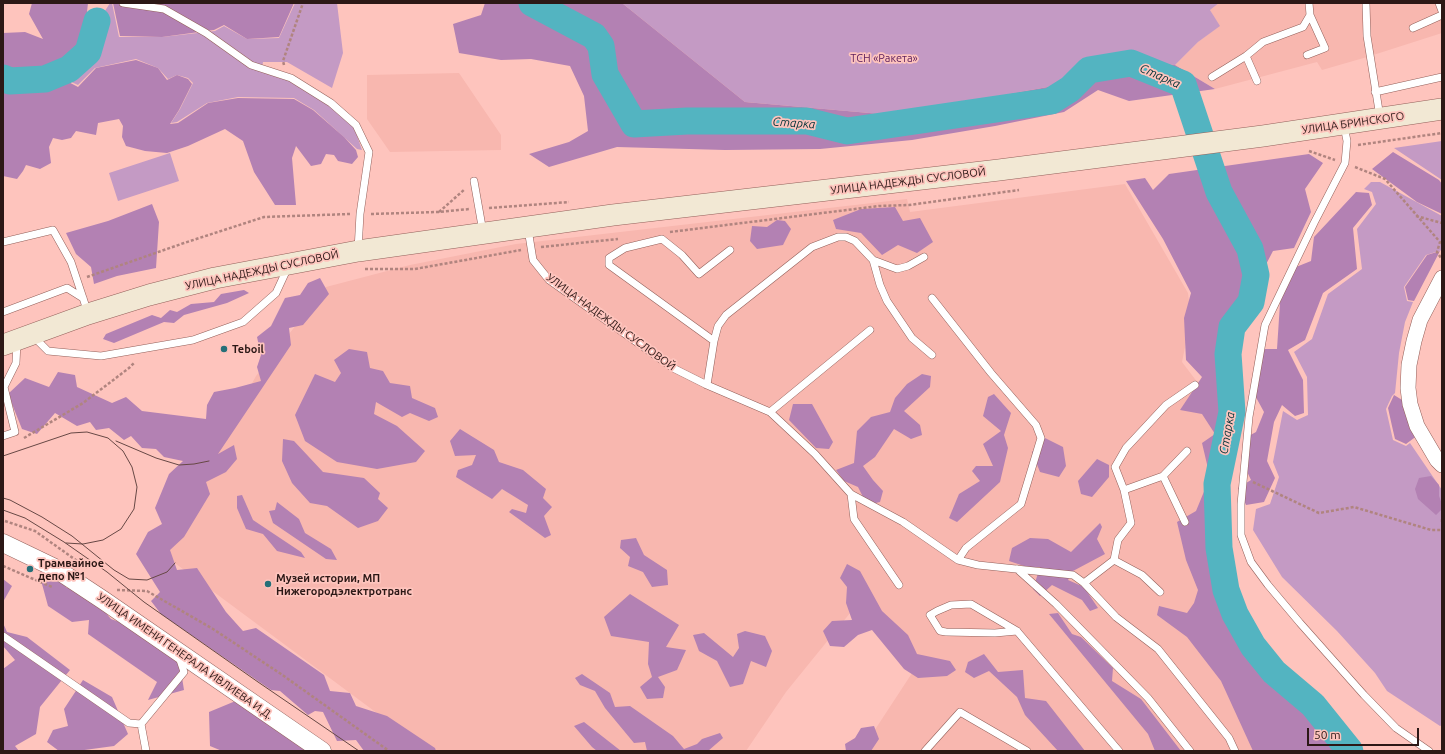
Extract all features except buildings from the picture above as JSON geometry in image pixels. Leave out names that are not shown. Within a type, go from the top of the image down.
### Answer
[{"type":"main road","name":"УЛИЦА БРИНСКОГО","points":[[1264,136],[1442,109]]},
{"type":"main road","name":"УЛИЦА НАДЕЖДЫ СУСЛОВОЙ","points":[[17,339],[86,306],[149,295],[215,278],[358,251],[484,232],[629,213],[999,170],[1264,136]]},
{"type":"street","points":[[1440,462],[1417,426],[1410,404],[1408,388],[1410,365],[1418,327],[1442,278]]},
{"type":"street","name":"УЛИЦА ИМЕНИ ГЕНЕРАЛА ИВЛИЕВА И.Д.","points":[[3,543],[53,567],[178,651],[322,751]]},
{"type":"lane","points":[[123,3],[164,9],[206,33],[251,65],[291,78],[330,103],[356,125],[369,152],[360,214],[358,251]]},
{"type":"lane","points":[[1307,55],[1325,48],[1310,15],[1309,3]]},
{"type":"lane","points":[[1366,3],[1367,36],[1375,92],[1381,119]]},
{"type":"lane","points":[[1439,3],[1442,11]]},
{"type":"lane","points":[[1212,76],[1246,56],[1263,42],[1303,27],[1310,15]]},
{"type":"lane","points":[[1413,28],[1442,15]]},
{"type":"lane","points":[[1246,56],[1256,81]]},
{"type":"lane","points":[[1375,92],[1442,77]]},
{"type":"lane","points":[[1344,124],[1346,141],[1345,163],[1314,223],[1265,325],[1249,417],[1241,504],[1240,535],[1251,562],[1300,623],[1364,695],[1396,728],[1429,751]]},
{"type":"lane","points":[[474,181],[484,232]]},
{"type":"lane","name":"УЛИЦА НАДЕЖДЫ СУСЛОВОЙ","points":[[528,226],[533,260],[549,280],[673,368],[770,412],[815,454],[851,494],[903,522],[958,560],[978,565],[1072,575],[1084,583],[1116,617],[1158,649],[1228,738],[1236,751]]},
{"type":"lane","points":[[3,242],[53,230],[71,262],[86,306]]},
{"type":"lane","points":[[707,384],[718,326],[726,315],[812,247],[838,237],[846,237],[855,241],[873,260],[898,269],[908,266],[924,257]]},
{"type":"lane","points":[[714,341],[609,265],[609,258],[625,248],[662,239],[682,255],[699,274],[730,250]]},
{"type":"lane","points":[[873,260],[880,285],[887,301],[912,338],[932,355]]},
{"type":"lane","points":[[3,436],[15,432],[4,390],[16,363],[17,339],[48,351],[101,356],[193,340],[243,322],[276,293],[290,263]]},
{"type":"lane","points":[[3,312],[67,288],[86,306]]},
{"type":"lane","points":[[932,298],[991,373],[1036,425],[1041,438],[1021,504],[966,548],[958,560]]},
{"type":"lane","points":[[770,412],[870,330]]},
{"type":"lane","points":[[1084,583],[1114,560],[1118,540],[1131,523],[1124,490],[1115,467],[1126,448],[1166,405],[1195,385]]},
{"type":"lane","points":[[1124,490],[1163,476],[1187,451]]},
{"type":"lane","points":[[1163,476],[1185,522]]},
{"type":"lane","points":[[851,494],[854,519],[899,586]]},
{"type":"lane","points":[[1114,560],[1142,575],[1160,592]]},
{"type":"lane","points":[[1016,569],[1056,604],[1148,698],[1190,751]]},
{"type":"lane","points":[[1017,631],[995,633],[940,631],[930,615],[951,605],[972,604],[1017,631],[1119,751]]},
{"type":"lane","points":[[3,636],[129,723],[141,724]]},
{"type":"lane","points":[[141,724],[184,672],[178,651]]},
{"type":"lane","points":[[925,751],[960,712],[1027,751]]},
{"type":"lane","points":[[141,724],[146,751]]},
{"type":"path","points":[[285,76],[283,61],[303,3]]},
{"type":"path","points":[[1346,146],[1442,133]]},
{"type":"path","points":[[1309,151],[1385,178],[1416,216],[1440,242],[1437,252],[1441,258]]},
{"type":"path","points":[[438,212],[474,181]]},
{"type":"path","points":[[1416,216],[1442,223]]},
{"type":"path","points":[[17,442],[83,403],[129,368],[147,348]]},
{"type":"path","points":[[1243,478],[1320,513],[1354,507],[1431,530],[1442,530]]},
{"type":"path","points":[[1442,519],[1442,524]]},
{"type":"path","points":[[3,528],[4,520],[35,531],[92,572]]},
{"type":"path","points":[[112,585],[118,590],[147,591],[213,629],[281,674],[389,751]]},
{"type":"shaded area","points":[[32,3],[88,3],[83,49],[61,78],[78,87],[96,68],[136,60],[158,68],[167,80],[177,75],[188,79],[192,84],[170,124],[178,123],[208,103],[238,98],[294,99],[313,110],[344,137],[356,150],[358,157],[352,164],[338,161],[334,155],[326,154],[321,164],[311,166],[296,146],[292,158],[296,205],[275,205],[254,172],[243,141],[225,129],[188,146],[167,153],[145,151],[126,146],[122,137],[123,126],[119,119],[98,123],[96,135],[76,131],[71,138],[62,140],[53,138],[49,147],[51,163],[40,169],[26,165],[17,179],[3,176],[3,33],[25,32],[43,39],[29,14]]},
{"type":"shaded area","points":[[113,3],[294,3],[279,37],[247,39],[224,25],[214,30],[162,37],[120,36]]},
{"type":"shaded area","points":[[485,3],[622,3],[745,102],[892,115],[1053,86],[1087,65],[1134,60],[1175,65],[1215,89],[1129,101],[1098,90],[1064,112],[995,126],[912,140],[820,149],[725,150],[617,147],[549,167],[529,154],[569,142],[588,131],[584,96],[570,66],[531,59],[501,60],[459,53],[453,24],[481,15]]},
{"type":"shaded area","points":[[1219,3],[1442,3],[1442,33],[1322,70],[1317,62],[1215,89],[1175,65],[1198,42],[1219,26],[1210,10]]},
{"type":"shaded area","points":[[459,73],[501,135],[501,150],[390,152],[367,119],[367,75]]},
{"type":"shaded area","points":[[1393,152],[1439,180],[1442,184],[1442,214],[1417,202],[1372,169]]},
{"type":"shaded area","points":[[1309,154],[1323,163],[1305,189],[1311,212],[1294,248],[1273,251],[1261,274],[1238,354],[1227,420],[1218,453],[1223,496],[1224,527],[1230,571],[1239,596],[1251,619],[1268,660],[1340,718],[1362,751],[1253,751],[1221,681],[1187,637],[1157,615],[1159,606],[1187,613],[1194,603],[1198,590],[1186,560],[1177,522],[1196,511],[1210,477],[1202,443],[1215,434],[1202,414],[1180,410],[1202,377],[1186,360],[1184,318],[1191,293],[1163,239],[1126,181],[1145,178],[1153,190],[1169,174]]},
{"type":"shaded area","points":[[1125,184],[1188,293],[1191,317],[1182,362],[1220,412],[1210,576],[1299,751],[861,751],[918,664],[859,602],[786,692],[746,751],[428,751],[160,552],[256,376],[326,287],[410,265],[516,244],[907,199],[910,212]]},
{"type":"shaded area","points":[[1356,192],[1369,193],[1372,205],[1353,228],[1357,269],[1323,293],[1305,340],[1288,350],[1303,380],[1304,413],[1295,416],[1282,405],[1274,422],[1267,461],[1275,478],[1264,502],[1246,505],[1238,488],[1251,480],[1241,459],[1245,438],[1256,432],[1264,412],[1252,390],[1263,349],[1277,349],[1281,288],[1296,267],[1311,261],[1314,237]]},
{"type":"shaded area","points":[[152,204],[159,222],[156,268],[117,276],[94,284],[91,267],[76,254],[66,233],[108,221]]},
{"type":"shaded area","points":[[895,207],[903,221],[920,218],[933,242],[917,253],[898,245],[882,255],[861,233],[836,229],[833,220],[861,209]]},
{"type":"shaded area","points":[[777,220],[785,221],[791,229],[783,245],[757,249],[750,241],[752,226],[767,227]]},
{"type":"shaded area","points":[[1440,251],[1414,301],[1408,300],[1405,287],[1427,255]]},
{"type":"shaded area","points":[[320,278],[329,294],[303,325],[289,328],[291,345],[218,454],[234,445],[237,459],[226,472],[206,482],[210,494],[184,537],[170,550],[177,570],[197,568],[226,612],[243,631],[256,628],[324,675],[330,691],[350,693],[356,706],[387,716],[435,748],[436,751],[364,751],[356,740],[337,741],[323,712],[315,711],[308,715],[280,691],[271,690],[161,614],[151,601],[160,592],[136,554],[148,532],[162,524],[155,508],[169,474],[183,461],[164,457],[156,449],[142,448],[131,436],[124,440],[109,428],[96,430],[90,422],[77,426],[55,413],[37,434],[22,429],[8,394],[25,378],[49,387],[58,372],[75,375],[77,387],[112,403],[126,397],[142,411],[206,419],[207,405],[214,392],[261,381],[257,367],[261,355],[257,337],[271,326],[285,298],[300,295],[308,283]]},
{"type":"shaded area","points":[[244,290],[249,293],[227,303],[184,315],[174,323],[164,322],[114,343],[103,339],[106,334],[152,315],[161,318],[170,310],[177,312],[191,304],[214,302],[221,294]]},
{"type":"shaded area","points":[[349,349],[367,352],[370,368],[383,371],[390,383],[410,386],[412,398],[435,408],[438,417],[429,421],[410,413],[402,417],[376,402],[374,414],[397,426],[425,451],[416,462],[377,469],[337,462],[305,441],[295,415],[315,374],[335,382],[341,373],[334,360]]},
{"type":"shaded area","points":[[922,374],[931,376],[930,387],[904,411],[920,425],[922,435],[911,439],[894,429],[875,457],[863,466],[883,491],[880,502],[867,505],[858,487],[844,481],[836,470],[854,463],[857,431],[871,417],[890,412],[895,398],[907,384]]},
{"type":"shaded area","points":[[994,394],[1011,413],[1004,435],[1008,448],[1000,482],[957,522],[949,518],[959,494],[980,481],[972,471],[976,466],[993,466],[983,444],[1001,431],[983,416],[988,397]]},
{"type":"shaded area","points":[[1394,395],[1407,403],[1418,435],[1406,444],[1395,439],[1388,408]]},
{"type":"shaded area","points":[[793,404],[812,404],[833,442],[829,449],[816,448],[789,420]]},
{"type":"shaded area","points":[[460,429],[494,450],[499,462],[523,470],[546,489],[543,498],[552,507],[544,516],[551,535],[545,538],[509,512],[512,509],[526,513],[528,505],[502,489],[492,499],[456,477],[458,470],[472,465],[476,455],[455,456],[450,441]]},
{"type":"shaded area","points":[[1045,438],[1063,447],[1066,466],[1059,477],[1040,472],[1032,452]]},
{"type":"shaded area","points":[[283,439],[294,441],[323,472],[364,478],[380,493],[378,499],[388,508],[378,521],[358,528],[327,506],[310,503],[292,483],[282,461]]},
{"type":"shaded area","points":[[1097,459],[1109,465],[1109,477],[1092,497],[1081,494],[1078,481]]},
{"type":"shaded area","points":[[1431,476],[1439,485],[1439,496],[1442,504],[1442,509],[1436,515],[1418,499],[1415,489],[1419,478]]},
{"type":"shaded area","points":[[242,495],[253,520],[301,552],[305,558],[277,551],[263,534],[246,529],[237,508],[237,496]]},
{"type":"shaded area","points":[[277,502],[299,519],[305,533],[331,549],[337,560],[326,559],[273,523],[269,511],[275,510]]},
{"type":"shaded area","points":[[1100,523],[1102,527],[1097,539],[1105,554],[1073,571],[1068,580],[1084,587],[1098,608],[1090,611],[1082,600],[1052,585],[1040,596],[1033,589],[1040,567],[1027,567],[1009,561],[1012,548],[1030,538],[1048,539],[1071,552]]},
{"type":"shaded area","points":[[636,538],[644,555],[667,570],[668,585],[652,587],[643,572],[628,566],[630,557],[620,548],[621,540]]},
{"type":"shaded area","points":[[847,564],[860,571],[882,611],[908,635],[917,654],[950,661],[956,670],[947,676],[918,678],[904,669],[872,630],[858,635],[844,647],[830,646],[823,631],[832,621],[852,620],[846,603],[847,587],[840,578]]},
{"type":"shaded area","points":[[50,569],[67,588],[83,586],[111,619],[153,634],[179,659],[184,690],[148,700],[157,682],[88,634],[89,620],[72,622],[48,606],[39,573]]},
{"type":"shaded area","points":[[3,579],[12,586],[3,602]]},
{"type":"shaded area","points":[[630,594],[679,625],[666,647],[686,650],[677,670],[658,677],[665,687],[663,698],[647,699],[640,687],[652,677],[648,664],[649,642],[611,636],[604,617]]},
{"type":"shaded area","points":[[1058,613],[1072,634],[1081,637],[1113,668],[1112,681],[1141,699],[1181,751],[1155,751],[1148,734],[1049,614]]},
{"type":"shaded area","points":[[3,623],[7,632],[27,637],[70,670],[40,707],[36,734],[15,746],[19,751],[3,751],[3,669],[15,660],[3,646]]},
{"type":"shaded area","points":[[745,631],[765,636],[772,651],[766,667],[751,661],[743,684],[730,687],[717,661],[699,651],[693,635],[704,633],[733,657],[739,648],[737,634]]},
{"type":"shaded area","points":[[984,654],[998,672],[1023,670],[1025,698],[1046,701],[1085,751],[1058,751],[1025,715],[1017,697],[989,671],[974,678],[965,672],[968,662]]},
{"type":"shaded area","points":[[582,674],[610,693],[615,707],[630,706],[673,736],[684,749],[697,744],[702,739],[720,733],[723,738],[708,751],[647,751],[645,742],[634,743],[605,708],[595,691],[580,685],[575,678]]},
{"type":"shaded area","points":[[83,680],[112,697],[128,734],[114,746],[77,751],[59,751],[47,742],[53,730],[68,726],[64,709]]},
{"type":"shaded area","points":[[238,700],[324,751],[222,751],[210,746],[209,712]]},
{"type":"shaded area","points":[[584,722],[621,751],[597,751],[574,726]]},
{"type":"shaded area","points":[[874,726],[879,739],[871,751],[846,751],[845,744],[855,738],[861,728]]},
{"type":"green space","points":[[110,3],[112,3],[119,37],[162,37],[215,31],[224,26],[247,39],[279,38],[295,3],[337,3],[343,53],[332,88],[287,62],[263,62],[261,72],[290,81],[329,104],[354,127],[362,150],[357,149],[314,110],[294,98],[238,97],[207,103],[177,122],[171,123],[193,83],[188,78],[177,75],[168,79],[158,68],[136,59],[95,68],[78,85],[62,78],[89,53],[98,22]]},
{"type":"green space","name":"ТСН «Ракета»","points":[[622,3],[1219,3],[1210,10],[1220,26],[1198,42],[1175,65],[1134,60],[1088,65],[1053,86],[892,115],[745,102]]},
{"type":"green space","points":[[1442,141],[1442,180],[1394,148]]},
{"type":"green space","points":[[170,153],[179,181],[118,201],[109,173]]},
{"type":"green space","points":[[1371,182],[1380,182],[1442,216],[1442,250],[1426,255],[1404,287],[1407,301],[1413,302],[1405,322],[1399,353],[1395,393],[1386,409],[1393,440],[1406,446],[1410,443],[1442,490],[1442,725],[1440,726],[1387,691],[1375,673],[1337,631],[1282,577],[1253,530],[1256,509],[1270,504],[1279,477],[1273,462],[1283,411],[1297,420],[1308,415],[1307,377],[1294,352],[1312,339],[1328,294],[1362,269],[1357,229],[1376,204],[1372,192],[1364,189]]},
{"type":"waterway","name":"Старка","points":[[532,3],[594,36],[601,46],[605,74],[634,124],[687,121],[807,121],[847,131],[1051,101],[1070,89],[1089,70],[1131,63],[1183,84],[1219,192],[1250,249],[1256,275],[1251,302],[1232,327],[1228,354],[1232,412],[1217,484],[1219,548],[1226,590],[1235,614],[1253,646],[1274,672],[1313,705],[1350,751]]},
{"type":"waterway","name":"Старка","points":[[3,78],[10,81],[45,79],[69,69],[88,52],[97,21]]},
{"type":"tram line","points":[[3,456],[71,433],[87,432],[108,438],[123,451],[132,467],[137,487],[134,509],[121,529],[103,540],[83,544],[66,543]]},
{"type":"tram line","points":[[116,441],[156,458],[179,465],[209,461]]},
{"type":"tram line","points":[[3,498],[10,500],[42,517],[72,536],[114,570],[129,579],[147,580],[167,572],[175,563]]},
{"type":"tram line","points":[[3,510],[25,518],[64,542],[107,572],[144,602],[359,751]]},
{"type":"place","name":"Teboil","points":[[224,349]]},
{"type":"place","name":"Трамвайное депо №1","points":[[30,569]]},
{"type":"place","name":"Музей истории, МП Нижегородэлектротранс","points":[[268,584]]}]
